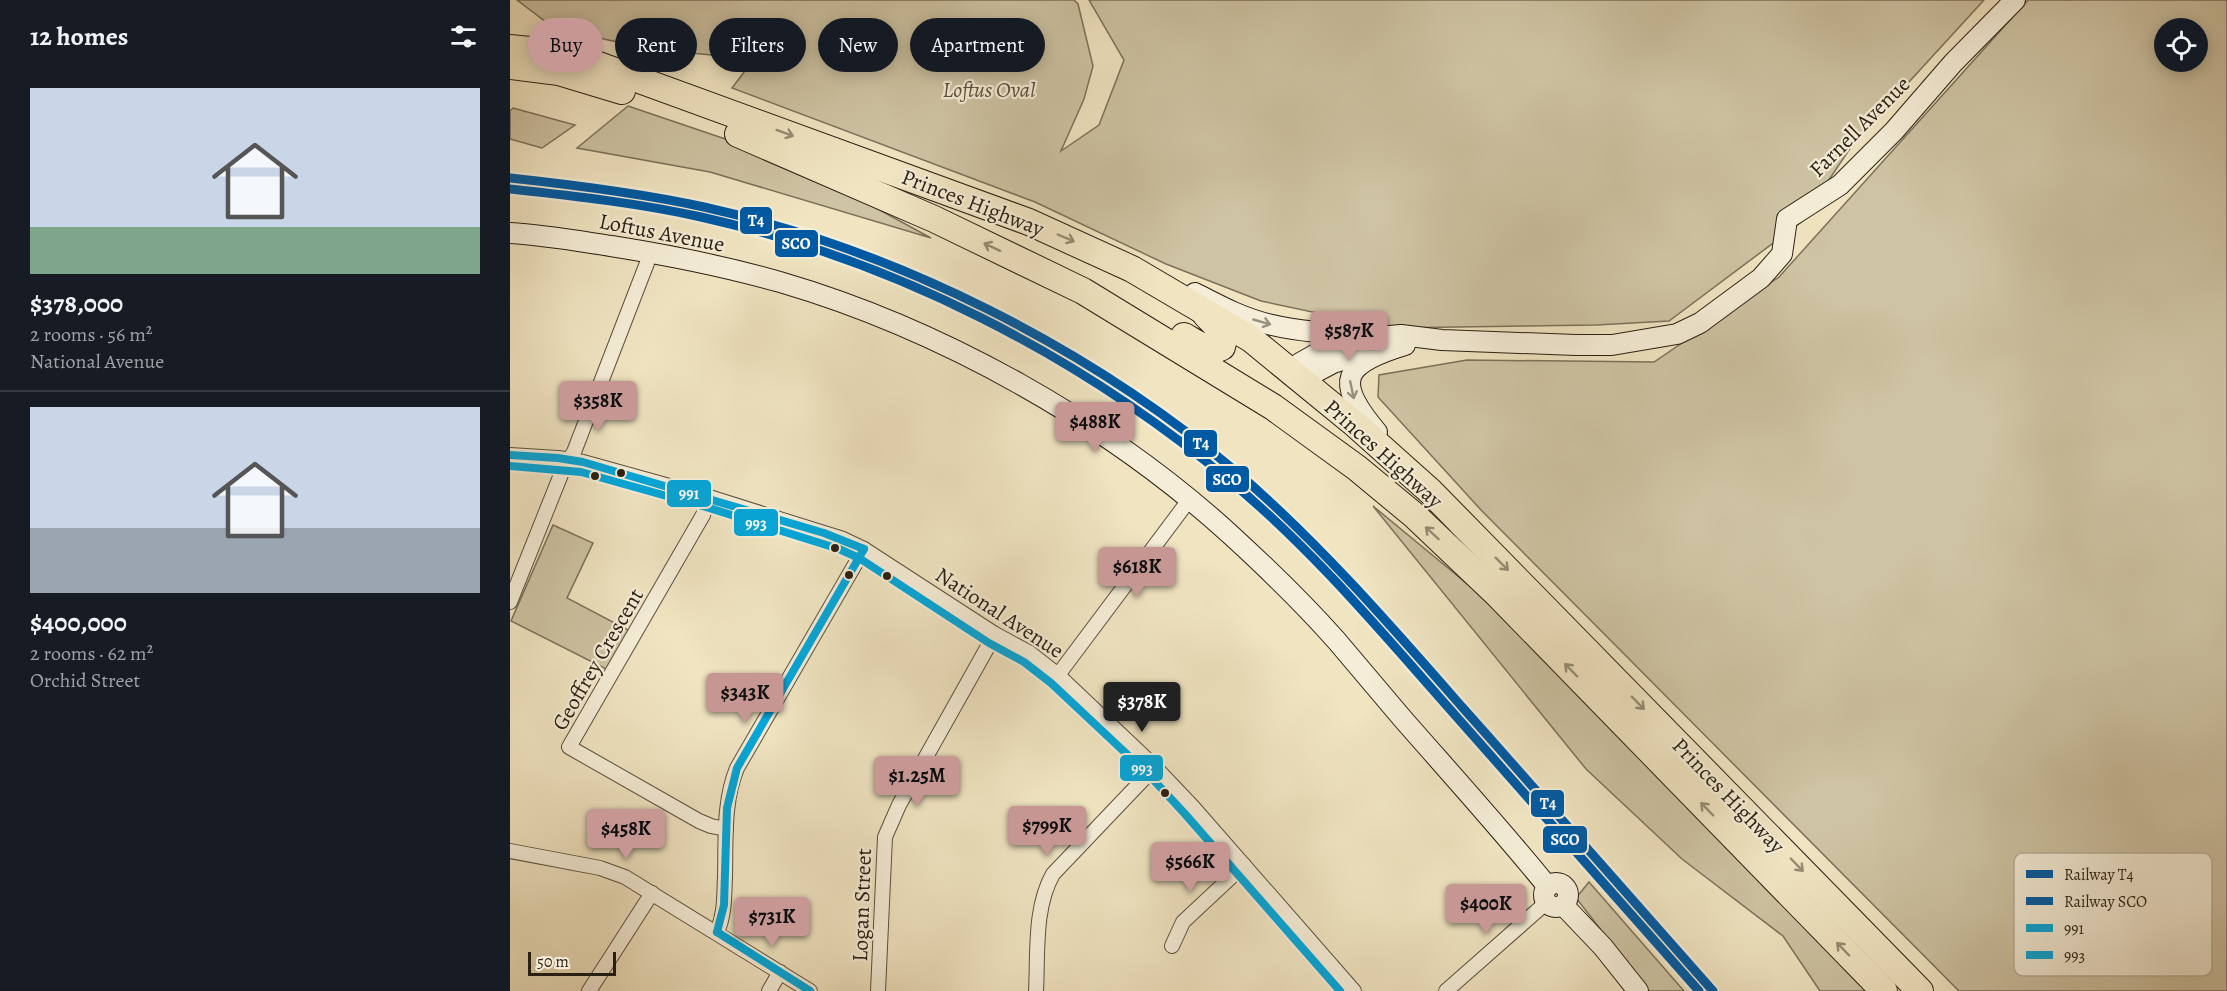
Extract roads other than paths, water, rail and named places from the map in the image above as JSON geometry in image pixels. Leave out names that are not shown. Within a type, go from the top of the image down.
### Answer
[{"type":"highway","name":"Princes Highway","points":[[510,48],[582,59],[1019,218],[1094,250],[1150,278],[1251,339],[1295,379],[1375,441],[1431,492],[1920,991]]},
{"type":"highway","name":"Princes Highway","points":[[510,66],[559,72],[595,82],[743,136],[934,219],[1083,291],[1274,407],[1382,488],[1495,592],[1884,991]]},
{"type":"highway","points":[[1083,291],[1134,309],[1206,347],[1218,349],[1223,345],[1223,335],[1200,308]]},
{"type":"highway","points":[[1226,377],[1257,387],[1278,386],[1295,379]]},
{"type":"highway","points":[[1295,379],[1292,398],[1299,410],[1340,446],[1382,488]]},
{"type":"street","name":"Farnell Avenue","points":[[1295,379],[1398,340],[1612,345],[1677,334],[1700,323],[1761,278],[1782,254],[1786,219],[1840,185],[1894,131],[1953,63],[2014,0]]},
{"type":"street","name":"Loftus Avenue","points":[[510,233],[649,252],[715,265],[781,282],[832,299],[946,346],[1064,411],[1140,462],[1230,534],[1335,639],[1513,844],[1553,898],[1603,947],[1638,991]]},
{"type":"street","points":[[510,602],[564,467],[570,460],[642,276],[649,252]]},
{"type":"street","points":[[1150,278],[1185,289],[1246,317],[1271,325],[1398,340]]},
{"type":"street","points":[[1398,340],[1380,354],[1359,365],[1350,376],[1350,390],[1361,413],[1431,492]]},
{"type":"street","name":"National Avenue","points":[[510,455],[570,460],[709,497],[843,539],[864,549],[995,634],[1030,653],[1058,675],[1155,767],[1354,991]]},
{"type":"street","name":"Geoffrey Crescent","points":[[709,497],[704,514],[569,747],[699,821],[726,829]]},
{"type":"street","points":[[1058,675],[1189,500]]},
{"type":"street","points":[[717,932],[724,913],[726,829],[730,784],[737,768],[864,549]]},
{"type":"street","name":"Logan Street","points":[[878,991],[885,837],[899,805],[995,634]]},
{"type":"street","points":[[1036,991],[1041,909],[1047,885],[1053,874],[1155,767]]},
{"type":"street","points":[[510,851],[614,872],[717,932],[810,991]]},
{"type":"street","points":[[1172,946],[1183,922],[1244,865]]},
{"type":"street","points":[[589,991],[652,893]]},
{"type":"street","points":[[1446,991],[1553,898]]},
{"type":"street","points":[[769,991],[780,972]]},
{"type":"rail line","name":"T4","points":[[510,178],[607,190],[704,207],[776,226],[848,249],[918,277],[987,309],[1054,345],[1119,385],[1181,428],[1239,474],[1299,529],[1410,647],[1713,991]]},
{"type":"rail line","name":"SCO","points":[[510,189],[630,204],[701,217],[773,236],[844,259],[913,286],[981,318],[1047,353],[1111,393],[1172,435],[1230,481],[1316,561],[1699,991]]},
{"type":"park label","name":"Loftus Oval","points":[[989,89]]}]
